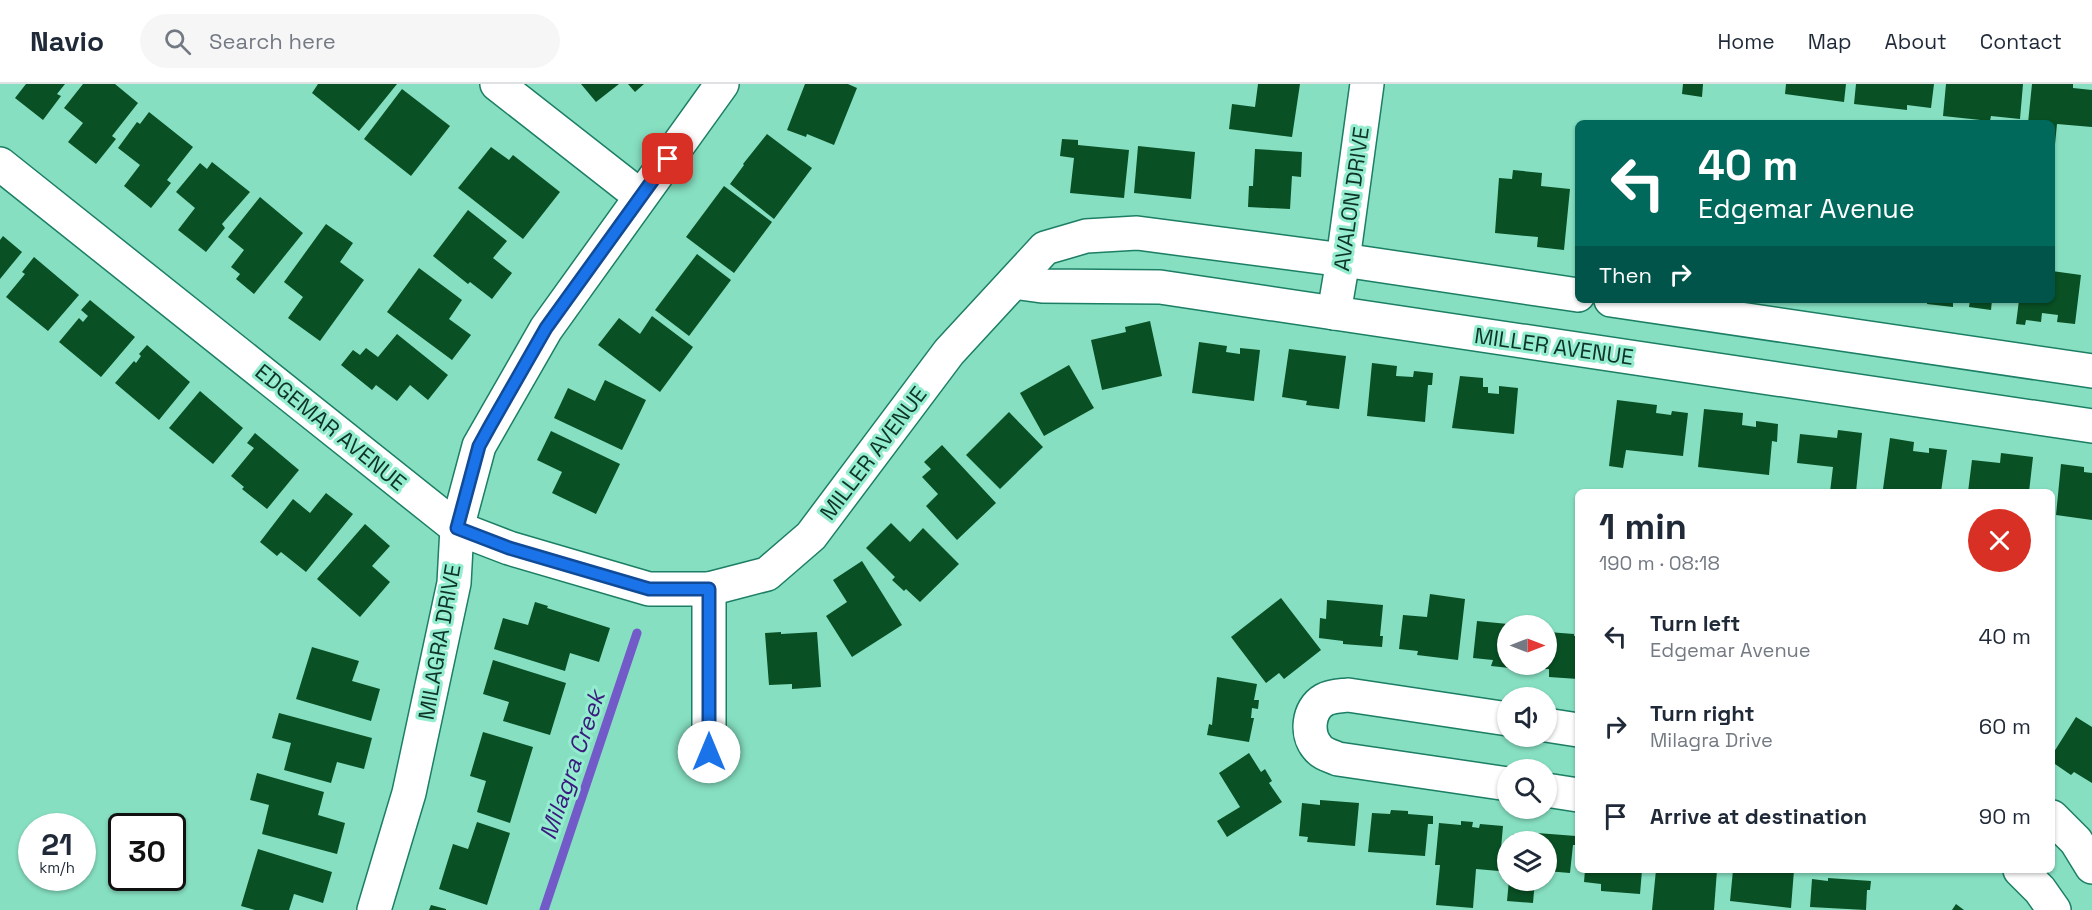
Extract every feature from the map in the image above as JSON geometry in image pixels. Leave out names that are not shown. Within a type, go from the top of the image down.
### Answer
[{"type":"street","points":[[496,84],[640,196]]},
{"type":"street","name":"MILAGRA DRIVE","points":[[374,910],[412,782],[454,583],[457,528],[479,446],[546,328],[722,84]]},
{"type":"street","name":"AVALON DRIVE","points":[[1334,313],[1367,84]]},
{"type":"street","name":"EDGEMAR AVENUE","points":[[0,164],[457,528],[509,548],[649,589],[709,589]]},
{"type":"street","name":"MILLER AVENUE","points":[[709,589],[767,574],[811,536],[949,352],[1045,248],[1086,236],[1137,233],[1575,295]]},
{"type":"street","name":"MILLER AVENUE","points":[[1014,282],[1042,286],[1160,287],[2092,426]]},
{"type":"street","points":[[1631,303],[2092,371]]},
{"type":"street","points":[[709,589],[709,752]]},
{"type":"street","points":[[1497,717],[1348,695],[1322,700],[1310,722],[1311,735],[1316,747],[1326,755],[1338,759],[1497,782]]},
{"type":"street","points":[[1557,727],[1575,730]]},
{"type":"street","points":[[1557,792],[1575,795]]},
{"type":"street","points":[[2055,820],[2076,841],[2092,867]]},
{"type":"street","points":[[2023,873],[2040,890],[2054,910]]},
{"type":"building","points":[[26,84],[65,84],[57,94],[61,96],[43,120],[15,98]]},
{"type":"building","points":[[83,84],[115,84],[138,103],[112,136],[116,139],[96,164],[68,142],[83,123],[64,108]]},
{"type":"building","points":[[318,84],[397,84],[359,131],[312,93]]},
{"type":"building","points":[[581,84],[619,84],[596,102]]},
{"type":"building","points":[[628,84],[644,84],[635,92]]},
{"type":"building","points":[[805,84],[848,84],[857,88],[834,145],[807,134],[806,137],[787,130]]},
{"type":"building","points":[[1258,84],[1300,84],[1292,137],[1229,129],[1232,104],[1255,107]]},
{"type":"building","points":[[1683,84],[1703,84],[1702,97],[1682,94]]},
{"type":"building","points":[[1786,84],[1846,84],[1844,102],[1785,94]]},
{"type":"building","points":[[1856,84],[1934,84],[1931,108],[1907,105],[1907,110],[1854,104]]},
{"type":"building","points":[[1946,84],[2023,84],[2020,119],[1991,116],[1990,120],[1981,120],[1943,116]]},
{"type":"building","points":[[2032,84],[2073,84],[2073,88],[2092,90],[2092,127],[2057,124],[2055,144],[2055,120],[2028,120]]},
{"type":"building","points":[[402,89],[450,126],[411,176],[364,139]]},
{"type":"building","points":[[149,112],[193,147],[167,180],[171,183],[151,208],[124,186],[140,165],[118,148],[137,122],[140,124]]},
{"type":"building","points":[[767,134],[812,168],[774,219],[730,184]]},
{"type":"building","points":[[1062,139],[1078,140],[1078,145],[1129,150],[1124,198],[1070,193],[1074,158],[1060,156]]},
{"type":"building","points":[[1138,146],[1195,152],[1191,199],[1134,193]]},
{"type":"building","points":[[491,147],[509,160],[513,155],[560,192],[523,239],[458,188]]},
{"type":"building","points":[[1255,149],[1302,152],[1301,177],[1292,176],[1290,209],[1248,207],[1249,186],[1253,186]]},
{"type":"building","points":[[212,162],[250,192],[222,224],[225,228],[206,252],[178,230],[195,208],[176,192],[200,163],[207,169]]},
{"type":"building","points":[[1513,170],[1542,173],[1541,186],[1570,189],[1564,250],[1537,247],[1538,237],[1495,233],[1499,178],[1512,179]]},
{"type":"building","points":[[724,186],[772,222],[734,273],[686,237]]},
{"type":"building","points":[[260,197],[303,233],[254,294],[236,279],[240,274],[231,267],[244,250],[228,237]]},
{"type":"building","points":[[468,210],[507,241],[493,258],[512,273],[492,299],[470,282],[468,284],[433,256]]},
{"type":"building","points":[[326,224],[353,243],[340,262],[364,280],[320,341],[288,318],[303,297],[284,282]]},
{"type":"building","points":[[3,236],[22,252],[0,279],[0,240]]},
{"type":"building","points":[[697,254],[731,280],[689,336],[655,310]]},
{"type":"building","points":[[34,257],[79,295],[48,331],[6,297],[25,274],[22,272]]},
{"type":"building","points":[[419,268],[462,300],[449,319],[471,335],[452,360],[387,312]]},
{"type":"building","points":[[2055,271],[2081,275],[2075,324],[2057,322],[2058,315],[2042,313],[2041,322],[2026,320],[2025,325],[2016,324],[2019,303],[2055,303]]},
{"type":"building","points":[[90,300],[135,337],[101,377],[59,342],[79,318],[83,322],[88,316],[81,310]]},
{"type":"building","points":[[1953,303],[1953,307],[1927,304]]},
{"type":"building","points":[[1970,303],[1992,303],[1991,310],[1969,307]]},
{"type":"building","points":[[652,316],[693,347],[660,392],[598,345],[619,318],[640,334]]},
{"type":"building","points":[[1150,321],[1162,376],[1102,390],[1091,340],[1126,332],[1125,327]]},
{"type":"building","points":[[397,334],[448,375],[428,400],[410,385],[397,401],[376,385],[372,390],[341,365],[353,350],[360,355],[366,348],[378,357]]},
{"type":"building","points":[[1199,342],[1227,346],[1226,352],[1240,354],[1240,348],[1260,350],[1254,401],[1192,393]]},
{"type":"building","points":[[147,345],[190,382],[159,420],[115,383],[134,361],[136,363],[141,356],[139,354]]},
{"type":"building","points":[[1289,349],[1346,356],[1339,409],[1306,405],[1307,401],[1282,397]]},
{"type":"building","points":[[1372,363],[1397,366],[1396,376],[1413,377],[1414,371],[1433,373],[1432,385],[1428,385],[1425,422],[1367,416]]},
{"type":"building","points":[[1069,365],[1094,408],[1044,436],[1020,393]]},
{"type":"building","points":[[1460,376],[1483,378],[1483,387],[1488,387],[1488,393],[1499,394],[1499,386],[1518,388],[1514,434],[1452,428]]},
{"type":"building","points":[[605,380],[646,400],[622,450],[554,418],[568,388],[595,401]]},
{"type":"building","points":[[200,391],[243,428],[213,464],[169,428]]},
{"type":"building","points":[[1617,400],[1657,405],[1656,413],[1671,415],[1672,411],[1688,413],[1683,456],[1626,450],[1623,468],[1609,466]]},
{"type":"building","points":[[1704,409],[1743,413],[1742,425],[1756,427],[1756,421],[1778,424],[1777,442],[1772,441],[1769,475],[1698,467]]},
{"type":"building","points":[[1009,412],[1043,447],[1000,489],[966,455]]},
{"type":"building","points":[[1838,430],[1862,433],[1856,489],[1830,489],[1833,467],[1797,463],[1800,434],[1837,438]]},
{"type":"building","points":[[551,431],[620,464],[596,514],[552,493],[562,472],[537,460]]},
{"type":"building","points":[[255,433],[299,470],[267,509],[242,489],[244,487],[231,476],[254,448],[247,443]]},
{"type":"building","points":[[1890,438],[1914,442],[1913,451],[1929,453],[1929,448],[1947,450],[1941,489],[1883,489]]},
{"type":"building","points":[[942,445],[996,503],[957,540],[926,506],[938,494],[922,477],[931,469],[924,462]]},
{"type":"building","points":[[2001,453],[2033,457],[2029,489],[1968,489],[1972,460],[2000,463]]},
{"type":"building","points":[[2061,464],[2084,467],[2084,472],[2092,473],[2092,520],[2056,515]]},
{"type":"building","points":[[326,493],[353,514],[306,572],[281,552],[277,556],[260,542],[293,499],[310,513]]},
{"type":"building","points":[[891,523],[910,542],[923,528],[959,564],[920,602],[892,580],[895,577],[866,548]]},
{"type":"building","points":[[365,524],[390,546],[372,566],[390,582],[360,617],[317,579]]},
{"type":"building","points":[[862,561],[902,625],[852,657],[826,616],[847,602],[833,580]]},
{"type":"building","points":[[1430,594],[1465,599],[1458,660],[1417,655],[1418,651],[1399,649],[1403,615],[1427,617]]},
{"type":"building","points":[[1281,598],[1321,650],[1284,679],[1279,673],[1266,683],[1231,637]]},
{"type":"building","points":[[1327,600],[1383,605],[1380,636],[1383,636],[1382,647],[1343,644],[1343,641],[1319,638],[1320,618],[1326,619]]},
{"type":"building","points":[[535,602],[610,628],[599,662],[570,653],[565,671],[494,649],[503,618],[528,625]]},
{"type":"building","points":[[1477,621],[1497,623],[1497,667],[1491,666],[1493,660],[1473,658]]},
{"type":"building","points":[[781,632],[781,634],[817,632],[821,687],[792,689],[792,684],[769,685],[765,633]]},
{"type":"building","points":[[1557,633],[1574,634],[1575,679],[1549,677],[1549,675],[1557,675]]},
{"type":"building","points":[[312,647],[359,661],[352,681],[380,689],[371,721],[296,699]]},
{"type":"building","points":[[493,660],[566,683],[550,735],[503,721],[509,702],[483,694]]},
{"type":"building","points":[[1217,677],[1257,684],[1254,700],[1259,700],[1258,709],[1252,708],[1251,718],[1254,718],[1249,742],[1207,735],[1209,724],[1212,725]]},
{"type":"building","points":[[279,713],[372,738],[364,769],[337,762],[331,783],[284,770],[291,743],[272,738]]},
{"type":"building","points":[[2076,717],[2092,727],[2092,783],[2074,772],[2071,775],[2055,764],[2055,750]]},
{"type":"building","points":[[483,732],[533,747],[510,823],[477,812],[486,781],[470,776]]},
{"type":"building","points":[[1249,753],[1261,772],[1265,769],[1272,781],[1269,783],[1282,802],[1227,837],[1217,821],[1240,807],[1219,773]]},
{"type":"building","points":[[257,773],[324,792],[318,815],[345,823],[337,854],[262,834],[269,805],[250,800]]},
{"type":"building","points":[[1320,800],[1359,803],[1355,846],[1307,842],[1308,837],[1299,836],[1302,803],[1320,805]]},
{"type":"building","points":[[1391,810],[1433,816],[1433,824],[1428,824],[1425,856],[1368,852],[1372,813],[1390,814]]},
{"type":"building","points":[[1461,821],[1473,822],[1472,827],[1479,828],[1480,824],[1503,826],[1503,831],[1497,831],[1497,871],[1476,869],[1473,908],[1436,905],[1440,865],[1435,865],[1439,823],[1461,825]]},
{"type":"building","points":[[477,822],[510,833],[487,905],[439,889],[453,844],[468,849]]},
{"type":"building","points":[[1557,835],[1575,836],[1570,873],[1557,872]]},
{"type":"building","points":[[258,849],[332,872],[323,903],[294,894],[289,910],[255,910],[241,906]]},
{"type":"building","points":[[1585,873],[1642,873],[1640,894],[1601,891],[1601,884],[1584,882]]},
{"type":"building","points":[[1656,873],[1717,873],[1714,910],[1652,910]]},
{"type":"building","points":[[1733,873],[1794,873],[1791,908],[1730,901]]},
{"type":"building","points":[[1828,878],[1871,881],[1870,890],[1867,890],[1866,910],[1810,907],[1812,879],[1828,881]]},
{"type":"building","points":[[1508,891],[1534,891],[1533,903],[1507,901]]},
{"type":"building","points":[[1956,904],[1964,910],[1952,910]]},
{"type":"building","points":[[431,905],[446,909],[446,910],[429,910]]},
{"type":"waterway","name":"Milagra Creek","points":[[544,910],[637,633]]},
{"type":"route","points":[[668,159],[546,328],[479,446],[457,528],[509,548],[649,589],[709,589],[709,752]]}]
